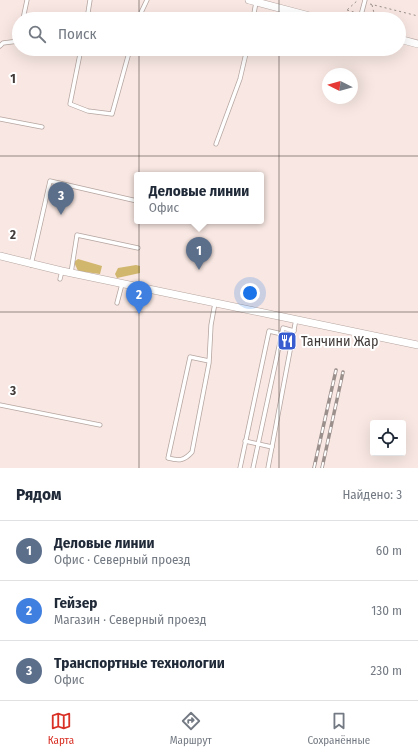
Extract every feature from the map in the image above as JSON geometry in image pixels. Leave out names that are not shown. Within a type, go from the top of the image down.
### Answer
[{"type":"street","points":[[252,1],[294,12]]},
{"type":"street","points":[[406,41],[418,44]]},
{"type":"street","points":[[0,256],[122,284],[418,345]]},
{"type":"lane","points":[[24,12],[27,0]]},
{"type":"lane","points":[[87,12],[90,0]]},
{"type":"lane","points":[[141,12],[147,0]]},
{"type":"lane","points":[[252,1],[253,12]]},
{"type":"lane","points":[[362,12],[365,1]]},
{"type":"lane","points":[[0,46],[3,43],[12,41]]},
{"type":"lane","points":[[80,56],[70,104],[88,111],[112,114],[128,56]]},
{"type":"lane","points":[[216,144],[240,79],[245,56]]},
{"type":"lane","points":[[0,119],[42,127]]},
{"type":"lane","points":[[31,264],[50,181],[134,200]]},
{"type":"lane","points":[[71,273],[77,235],[138,248]]},
{"type":"lane","points":[[60,279],[62,271]]},
{"type":"lane","points":[[117,303],[122,284]]},
{"type":"lane","points":[[209,361],[190,357],[168,458],[182,460],[187,458],[192,452],[209,361],[211,325],[215,303]]},
{"type":"lane","points":[[268,468],[296,319]]},
{"type":"lane","points":[[253,468],[283,328],[294,331]]},
{"type":"lane","points":[[240,468],[269,332],[282,334]]},
{"type":"lane","points":[[0,405],[100,424]]},
{"type":"lane","points":[[246,441],[272,447]]},
{"type":"path","points":[[346,12],[358,0],[356,0]]},
{"type":"path","points":[[365,1],[403,12]]},
{"type":"path","points":[[372,4],[374,12]]},
{"type":"path","points":[[406,13],[418,16]]},
{"type":"shaded area","points":[[78,259],[102,266],[100,274],[78,271],[74,262]]},
{"type":"shaded area","points":[[136,265],[140,266],[140,273],[117,278],[115,274],[118,268]]},
{"type":"railway","points":[[314,468],[336,370]]},
{"type":"railway","points":[[322,468],[343,372]]},
{"type":"place","name":"Транспортные технологии","points":[[61,215]]},
{"type":"place","name":"Деловые линии","points":[[199,270]]},
{"type":"place","name":"Гейзер","points":[[139,314]]},
{"type":"place","name":"Танчини Жар","points":[[287,341]]}]
